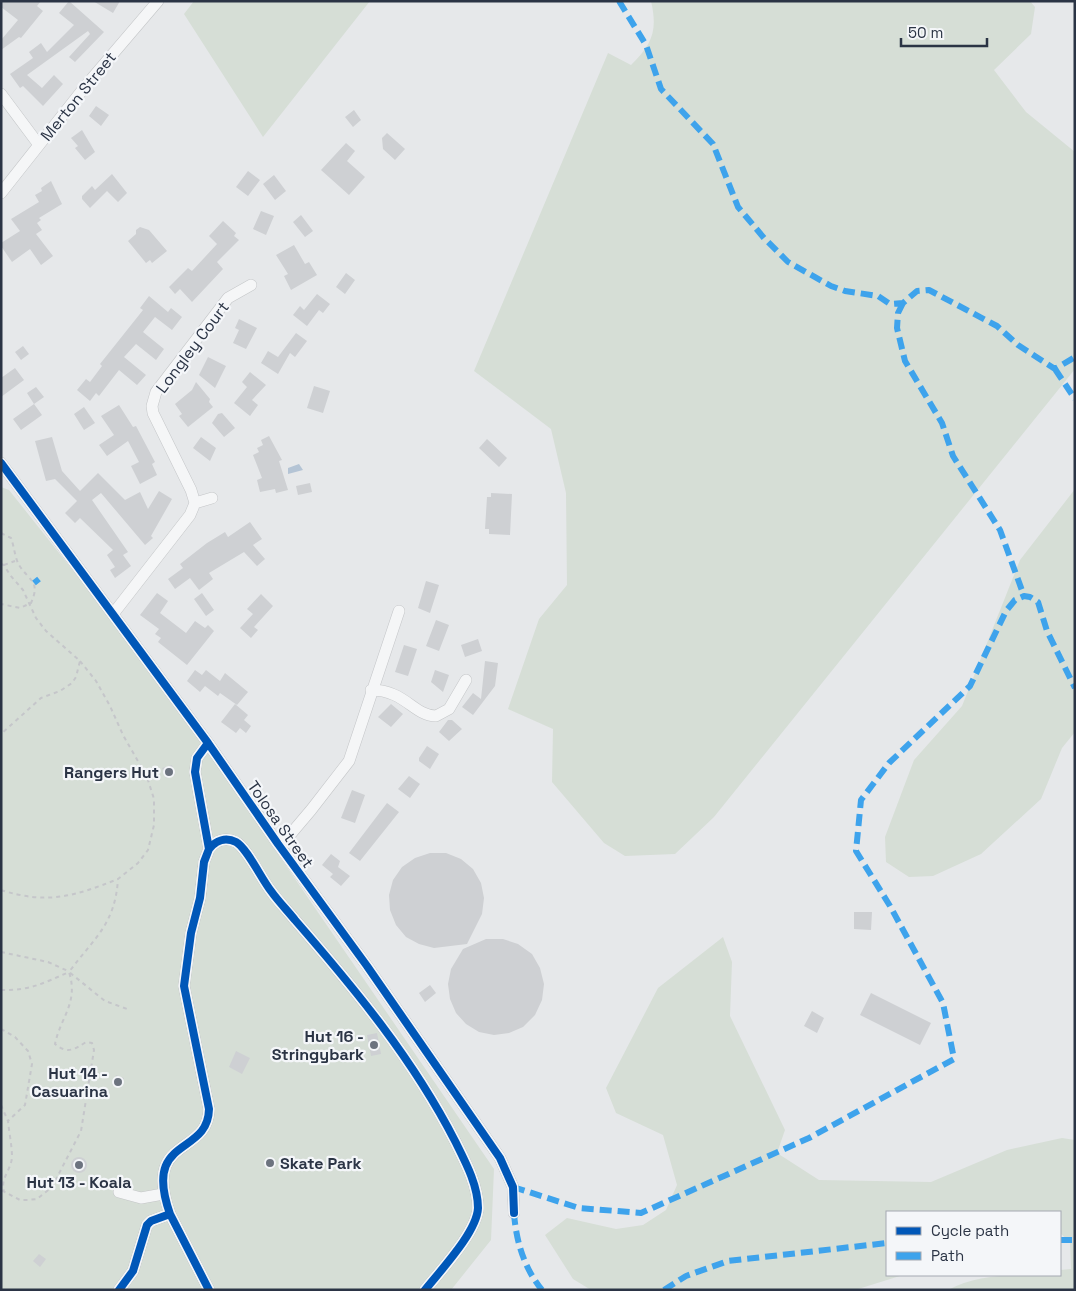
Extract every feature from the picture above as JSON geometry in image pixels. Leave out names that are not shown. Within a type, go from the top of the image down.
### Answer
[{"type":"street","name":"Merton Street","points":[[1,193],[158,1]]},
{"type":"street","points":[[1,94],[39,145]]},
{"type":"street","name":"Longley Court","points":[[195,503],[191,490],[156,421],[152,406],[153,399],[161,385],[228,298],[251,285]]},
{"type":"street","name":"Tolosa Street","points":[[1,463],[208,743],[278,844],[367,966],[500,1158],[513,1187],[514,1213]]},
{"type":"street","points":[[113,614],[190,515],[195,503],[212,498]]},
{"type":"street","name":"Tolosa Street","points":[[278,844],[306,816],[349,760],[399,611]]},
{"type":"street","points":[[371,690],[384,690],[395,693],[425,714],[436,716],[449,709],[466,680]]},
{"type":"street","points":[[208,743],[197,758],[195,772],[209,849]]},
{"type":"street","points":[[209,1290],[170,1214],[163,1194],[162,1175],[169,1160],[199,1134],[209,1120],[209,1109],[184,986],[190,941],[200,898],[204,862],[209,849],[217,842],[228,840],[239,844],[244,850],[272,893],[340,971],[391,1036],[439,1110],[462,1154],[476,1188],[478,1210],[470,1231],[425,1290]]},
{"type":"street","points":[[120,1192],[141,1198],[163,1194]]},
{"type":"street","points":[[119,1290],[133,1271],[147,1225],[151,1221],[170,1214]]},
{"type":"path","points":[[1,533],[11,538],[19,565],[34,583],[35,590],[31,603],[20,608],[1,604]]},
{"type":"path","points":[[1,890],[46,898],[65,897],[86,892],[118,879],[138,863],[148,850],[154,826],[154,799],[147,777],[123,735],[110,706],[96,682],[80,661],[46,631],[36,618],[31,603],[3,564],[15,561]]},
{"type":"path","points":[[1,734],[41,698],[60,691],[72,683],[76,677],[80,661]]},
{"type":"path","points":[[1,990],[22,991],[69,972],[110,920],[116,902],[118,879]]},
{"type":"path","points":[[1,952],[48,962],[69,972],[105,1001],[130,1010]]},
{"type":"path","points":[[1,1190],[20,1200],[37,1199],[45,1194],[52,1187],[82,1131],[88,1098],[89,1072],[93,1063],[92,1043],[86,1042],[75,1050],[62,1050],[55,1044],[56,1034],[69,1010],[71,993],[69,972]]},
{"type":"path","points":[[1,1029],[15,1037],[28,1051],[32,1064],[25,1106],[8,1121]]},
{"type":"path","points":[[1,1105],[8,1121],[12,1158],[2,1178],[1,1186],[4,1192]]},
{"type":"shaded area","points":[[194,1],[370,1],[263,137],[184,14]]},
{"type":"shaded area","points":[[651,1],[1030,1],[1035,7],[1031,34],[994,70],[1026,112],[1075,152],[1075,369],[714,817],[675,854],[625,856],[604,843],[552,782],[553,729],[508,709],[539,619],[567,585],[566,493],[551,429],[474,371],[608,53],[631,65],[644,50],[652,36],[653,29],[654,21]]},
{"type":"shaded area","points":[[1,487],[9,490],[114,622],[204,746],[494,1169],[491,1240],[451,1290],[1,1290]]},
{"type":"shaded area","points":[[1075,489],[1075,732],[1062,748],[1041,799],[981,854],[933,876],[909,877],[886,862],[885,837],[914,760],[962,706],[1020,560]]},
{"type":"shaded area","points":[[723,937],[732,962],[730,1016],[785,1130],[777,1153],[819,1180],[931,1182],[1007,1150],[1062,1138],[1075,1140],[1075,1290],[948,1290],[961,1284],[988,1277],[1061,1276],[1061,1270],[1071,1269],[1070,1242],[1061,1234],[1061,1211],[886,1211],[886,1276],[900,1276],[855,1290],[591,1290],[573,1279],[545,1235],[567,1218],[616,1229],[643,1225],[666,1210],[677,1185],[663,1135],[616,1113],[606,1088],[658,988]]},
{"type":"water","points":[[299,464],[303,470],[288,474],[288,468]]},
{"type":"building","points":[[1,1],[41,1],[37,6],[43,11],[21,38],[19,37],[1,50],[1,40],[18,20],[1,7]]},
{"type":"building","points":[[69,1],[104,32],[75,62],[69,57],[90,34],[88,31],[27,75],[42,88],[54,75],[63,84],[43,106],[23,86],[20,88],[10,74],[33,58],[29,52],[41,43],[47,52],[74,25],[59,13]]},
{"type":"building","points":[[93,1],[120,1],[113,13]]},
{"type":"building","points":[[96,106],[109,115],[101,126],[89,116]]},
{"type":"building","points":[[354,110],[361,120],[353,127],[345,117]]},
{"type":"building","points":[[82,130],[95,152],[85,160],[75,148],[78,146],[71,138]]},
{"type":"building","points":[[387,133],[405,149],[395,160],[383,149],[382,138]]},
{"type":"building","points":[[346,143],[355,151],[347,161],[365,177],[349,195],[321,170]]},
{"type":"building","points":[[248,171],[260,180],[248,196],[236,187]]},
{"type":"building","points":[[112,174],[127,193],[118,202],[107,191],[90,208],[82,199],[82,196],[92,186],[95,190]]},
{"type":"building","points":[[274,175],[286,191],[275,200],[263,184]]},
{"type":"building","points":[[51,181],[62,204],[39,218],[41,220],[37,223],[42,230],[36,234],[53,256],[41,265],[30,249],[12,262],[1,246],[1,243],[20,231],[11,219],[39,202],[35,195],[42,191],[41,188]]},
{"type":"building","points":[[261,211],[274,216],[266,235],[253,229]]},
{"type":"building","points":[[301,215],[313,231],[305,237],[293,222]]},
{"type":"building","points":[[223,221],[236,233],[234,236],[239,240],[217,262],[223,269],[192,302],[180,289],[175,294],[169,287],[188,268],[192,271],[217,244],[209,236]]},
{"type":"building","points":[[140,227],[149,230],[167,251],[152,263],[150,260],[146,263],[128,241],[136,234],[136,230]]},
{"type":"building","points":[[294,245],[305,264],[309,262],[317,275],[291,290],[284,276],[288,274],[276,255]]},
{"type":"building","points":[[346,273],[355,280],[345,294],[336,287]]},
{"type":"building","points":[[317,294],[330,304],[323,313],[319,310],[307,326],[293,315],[300,306],[304,310]]},
{"type":"building","points":[[149,296],[168,312],[171,308],[182,317],[172,330],[155,317],[143,332],[164,349],[156,360],[136,344],[124,357],[146,375],[137,385],[119,370],[99,396],[96,393],[90,401],[77,390],[86,379],[90,382],[102,366],[100,364],[143,310],[140,308]]},
{"type":"building","points":[[239,319],[257,328],[246,349],[233,343],[239,330],[235,328]]},
{"type":"building","points":[[296,333],[307,341],[295,357],[290,353],[278,374],[261,363],[268,351],[278,357]]},
{"type":"building","points":[[23,346],[29,354],[21,360],[15,352]]},
{"type":"building","points":[[208,357],[226,366],[215,388],[199,375]]},
{"type":"building","points":[[15,368],[24,380],[1,397],[1,378]]},
{"type":"building","points":[[250,372],[266,385],[252,400],[258,405],[250,416],[234,403],[247,387],[242,382]]},
{"type":"building","points":[[196,382],[210,399],[209,402],[213,407],[188,427],[179,416],[182,414],[175,404],[192,390]]},
{"type":"building","points":[[314,386],[330,391],[323,413],[307,408]]},
{"type":"building","points":[[36,387],[44,397],[34,404],[27,393]]},
{"type":"building","points":[[34,404],[42,415],[21,430],[13,419]]},
{"type":"building","points":[[119,405],[133,427],[136,426],[155,462],[152,464],[157,475],[140,484],[131,466],[139,462],[128,441],[107,456],[99,445],[114,435],[101,416]]},
{"type":"building","points":[[84,407],[95,423],[84,430],[74,414]]},
{"type":"building","points":[[222,413],[235,428],[224,437],[212,423],[218,414]]},
{"type":"building","points":[[269,436],[282,460],[279,461],[288,490],[276,493],[275,489],[260,492],[257,480],[262,478],[253,455],[259,452],[257,448],[263,445],[261,440]]},
{"type":"building","points":[[52,437],[62,471],[80,491],[98,473],[125,500],[140,492],[148,509],[159,491],[172,499],[151,536],[153,538],[145,545],[101,493],[92,500],[128,552],[123,555],[131,566],[115,578],[110,570],[115,567],[107,555],[113,550],[80,518],[75,523],[65,513],[77,501],[55,479],[46,481],[35,441]]},
{"type":"building","points":[[201,437],[216,448],[210,461],[193,448]]},
{"type":"building","points":[[487,439],[507,458],[499,467],[479,448]]},
{"type":"building","points":[[310,483],[312,492],[298,495],[296,486]]},
{"type":"building","points":[[491,493],[512,494],[510,535],[489,534],[489,529],[485,529],[487,497],[491,497]]},
{"type":"building","points":[[250,522],[262,539],[253,545],[265,559],[257,566],[244,552],[209,573],[213,579],[199,590],[190,578],[175,589],[168,579],[183,568],[180,564],[225,532],[228,537]]},
{"type":"building","points":[[426,581],[439,585],[430,613],[418,608]]},
{"type":"building","points":[[157,593],[168,601],[160,613],[186,633],[195,621],[205,628],[208,625],[214,631],[187,665],[158,642],[161,638],[155,634],[159,629],[140,615]]},
{"type":"building","points":[[202,593],[214,610],[206,616],[194,599]]},
{"type":"building","points":[[261,594],[273,606],[254,627],[258,630],[251,638],[240,628],[253,614],[247,609]]},
{"type":"building","points":[[436,620],[449,625],[439,651],[426,646]]},
{"type":"building","points":[[478,639],[482,651],[465,657],[461,645]]},
{"type":"building","points":[[404,645],[417,649],[408,676],[395,672]]},
{"type":"building","points":[[485,661],[498,663],[495,686],[473,715],[462,707],[473,693],[481,699]]},
{"type":"building","points":[[195,670],[202,675],[206,670],[220,681],[225,673],[248,692],[237,705],[220,693],[218,696],[205,686],[200,692],[187,681]]},
{"type":"building","points":[[435,670],[449,675],[443,692],[431,682]]},
{"type":"building","points":[[235,704],[248,715],[244,720],[251,726],[246,733],[240,728],[236,733],[221,722]]},
{"type":"building","points":[[391,704],[403,714],[391,727],[378,717]]},
{"type":"building","points":[[448,720],[452,720],[462,729],[449,741],[439,732]]},
{"type":"building","points":[[427,746],[439,754],[430,769],[419,761]]},
{"type":"building","name":"Rangers Hut","points":[[172,765],[175,775],[166,778],[162,768]]},
{"type":"building","points":[[409,776],[420,784],[410,798],[398,789]]},
{"type":"building","points":[[352,790],[365,795],[355,823],[341,818]]},
{"type":"building","points":[[387,803],[399,812],[360,861],[349,853]]},
{"type":"building","points":[[430,853],[446,853],[461,859],[473,869],[481,883],[484,898],[482,914],[467,944],[434,948],[419,944],[406,937],[396,925],[390,910],[389,895],[393,880],[402,867],[415,858]]},
{"type":"building","points":[[331,854],[340,861],[338,867],[350,876],[341,886],[330,877],[333,874],[322,865]]},
{"type":"building","points":[[854,912],[872,912],[871,930],[854,929]]},
{"type":"building","points":[[486,939],[503,939],[518,944],[532,954],[540,968],[544,984],[542,1000],[535,1015],[523,1027],[509,1033],[494,1035],[479,1032],[466,1024],[456,1013],[450,999],[448,984],[451,969],[463,949]]},
{"type":"building","points":[[430,985],[436,993],[425,1002],[419,993]]},
{"type":"building","points":[[871,993],[931,1023],[920,1045],[860,1015]]},
{"type":"building","points":[[812,1011],[824,1018],[817,1033],[804,1026]]},
{"type":"building","name":"Hut 16 - Stringybark","points":[[377,1033],[381,1054],[371,1056],[367,1035]]},
{"type":"building","points":[[236,1051],[250,1058],[242,1074],[229,1067]]},
{"type":"building","name":"Hut 14 - Casuarina","points":[[116,1075],[124,1078],[121,1088],[112,1085]]},
{"type":"building","name":"Hut 13 - Koala","points":[[76,1157],[82,1157],[87,1162],[85,1171],[76,1173],[71,1168],[71,1162]]},
{"type":"building","points":[[39,1254],[46,1259],[40,1267],[33,1261]]},
{"type":"marked path","points":[[619,1],[646,45],[661,89],[713,144],[738,207],[764,238],[788,262],[831,286],[845,291],[878,296],[890,304],[903,303],[917,291],[929,290],[997,326],[1018,345],[1055,369],[1075,357]]},
{"type":"marked path","points":[[903,303],[898,313],[897,328],[905,361],[942,423],[953,456],[1000,530],[1024,596]]},
{"type":"marked path","points":[[1055,369],[1075,399]]},
{"type":"marked path","points":[[34,583],[39,579]]},
{"type":"marked path","points":[[513,1187],[579,1208],[641,1213],[809,1138],[954,1059],[943,1003],[890,906],[856,851],[861,800],[889,763],[970,686],[1006,611],[1015,600],[1024,596],[1038,602],[1047,631],[1075,688]]},
{"type":"marked path","points":[[514,1213],[522,1254],[530,1273],[542,1290]]},
{"type":"marked path","points":[[1061,1240],[1075,1240]]},
{"type":"marked path","points":[[664,1290],[686,1276],[728,1261],[886,1243]]},
{"type":"cycle path","points":[[1,463],[208,743],[278,844],[367,966],[500,1158],[513,1187],[514,1213]]},
{"type":"cycle path","points":[[119,1290],[133,1271],[147,1225],[151,1221],[170,1214],[164,1189],[164,1171],[170,1159],[199,1135],[206,1124],[209,1109],[184,986],[191,933],[200,898],[204,862],[209,849],[195,772],[197,758],[208,743]]},
{"type":"cycle path","points":[[209,849],[218,842],[229,840],[236,842],[245,851],[267,886],[361,999],[402,1053],[439,1111],[463,1157],[476,1191],[478,1208],[476,1218],[457,1251],[425,1290]]},
{"type":"cycle path","points":[[170,1214],[209,1290]]},
{"type":"place","name":"Rangers Hut","points":[[169,772]]},
{"type":"place","name":"Hut 16 - Stringybark","points":[[374,1045]]},
{"type":"place","name":"Hut 14 - Casuarina","points":[[118,1082]]},
{"type":"place","name":"Skate Park","points":[[270,1163]]},
{"type":"place","name":"Hut 13 - Koala","points":[[79,1165]]}]
